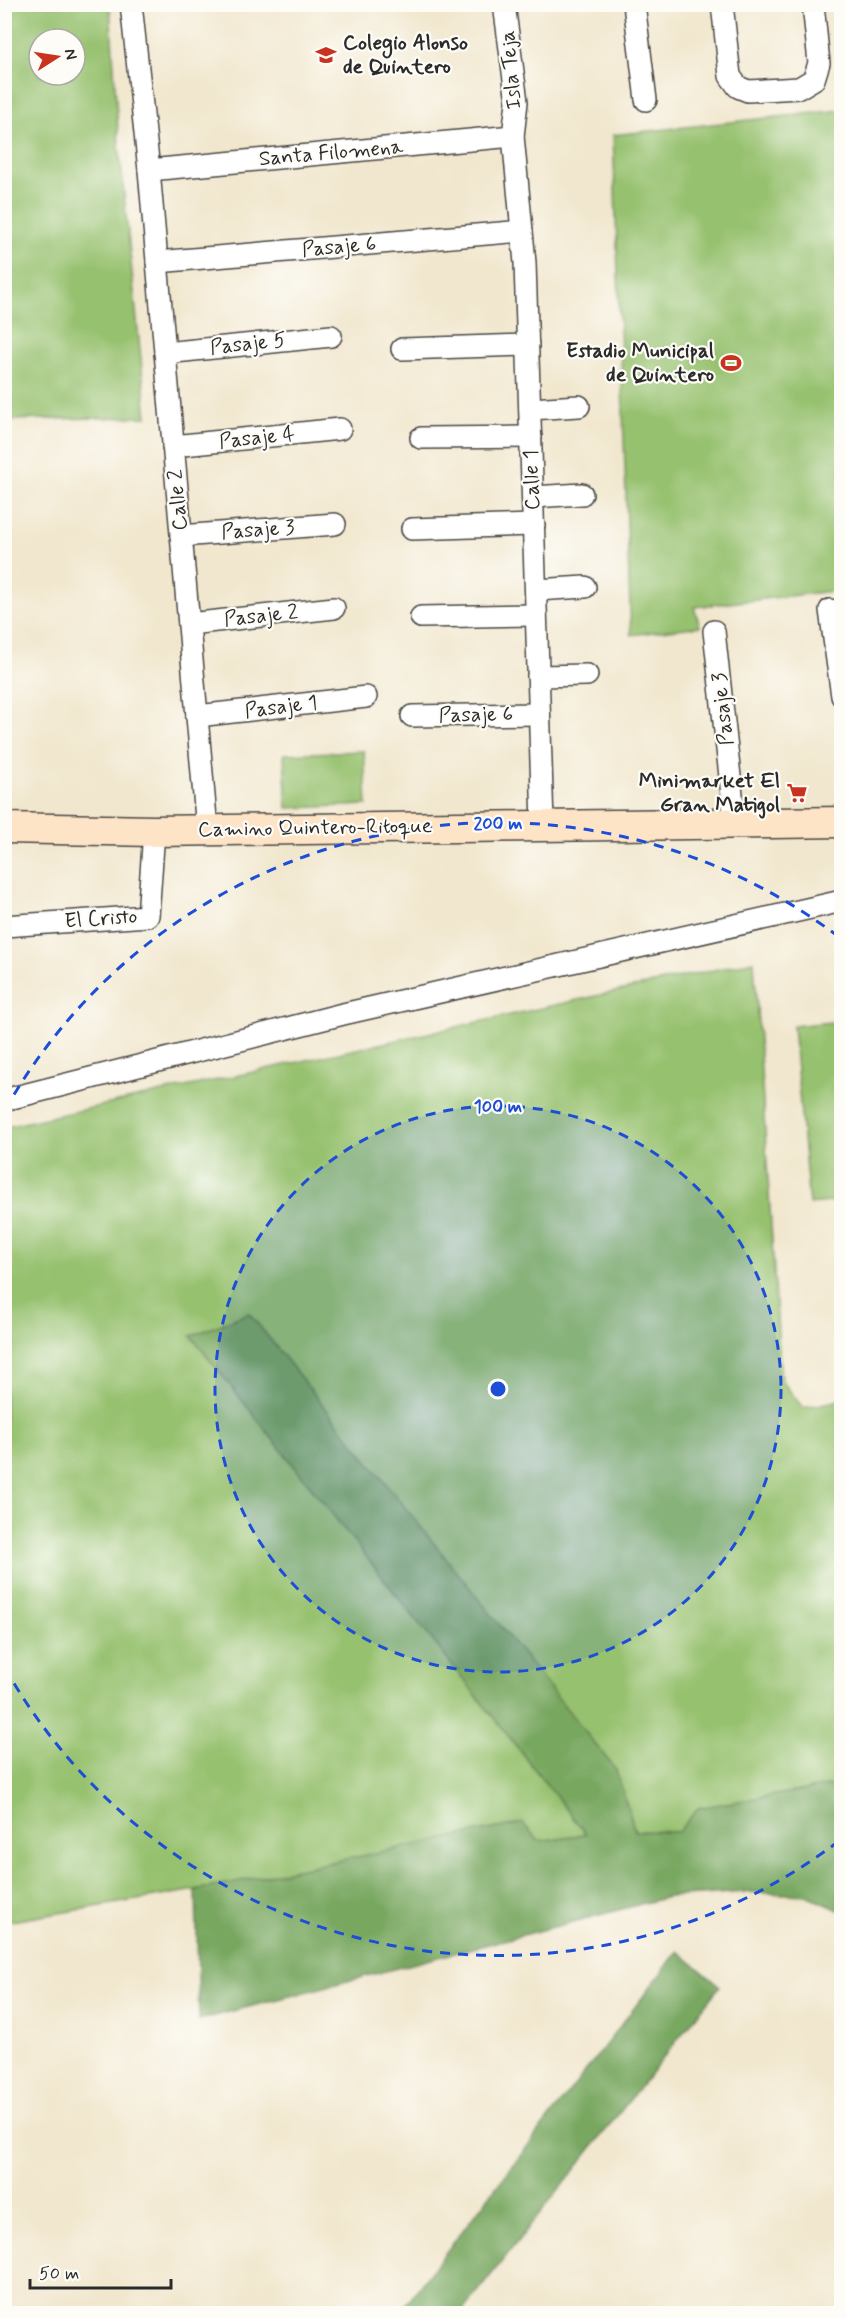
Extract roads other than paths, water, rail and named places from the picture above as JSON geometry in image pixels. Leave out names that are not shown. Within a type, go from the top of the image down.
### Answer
[{"type":"main road","name":"Camino Quintero-Ritoque","points":[[4,828],[207,831],[543,824],[842,822]]},
{"type":"street","name":"Calle 2","points":[[131,4],[149,170],[207,831]]},
{"type":"street","name":"Isla Teja","points":[[504,4],[518,102],[513,136]]},
{"type":"street","points":[[634,4],[646,100]]},
{"type":"street","points":[[722,4],[730,76],[738,87],[754,91],[799,88],[814,79],[819,63],[813,4]]},
{"type":"street","name":"Santa Filomena","points":[[149,170],[513,136]]},
{"type":"street","name":"Calle 1","points":[[513,136],[522,231],[528,345],[543,824]]},
{"type":"street","name":"Pasaje 6","points":[[157,262],[522,231]]},
{"type":"street","name":"Pasaje 5","points":[[165,352],[331,336]]},
{"type":"street","points":[[402,349],[528,345]]},
{"type":"street","points":[[530,409],[579,406]]},
{"type":"street","name":"Pasaje 4","points":[[173,446],[340,429]]},
{"type":"street","points":[[421,438],[531,437]]},
{"type":"street","points":[[533,497],[582,494]]},
{"type":"street","name":"Pasaje 3","points":[[181,536],[335,524]]},
{"type":"street","points":[[412,529],[534,525]]},
{"type":"street","points":[[536,590],[585,587]]},
{"type":"street","name":"Pasaje 2","points":[[189,624],[334,608]]},
{"type":"street","points":[[830,610],[842,696]]},
{"type":"street","points":[[421,617],[536,615]]},
{"type":"street","name":"Pasaje 3","points":[[714,631],[735,822]]},
{"type":"street","points":[[538,676],[587,675]]},
{"type":"street","name":"Pasaje 1","points":[[197,716],[366,697]]},
{"type":"street","name":"Pasaje 6","points":[[412,716],[539,714]]},
{"type":"street","name":"El Cristo","points":[[4,926],[148,916],[154,831]]},
{"type":"street","points":[[4,1100],[352,1012],[842,902]]},
{"type":"place","name":"Colegio Alonso de Quintero","points":[[326,55]]},
{"type":"place","name":"Estadio Municipal de Quintero","points":[[731,363]]},
{"type":"place","name":"Minimarket El Gran Matigol","points":[[797,793]]}]
